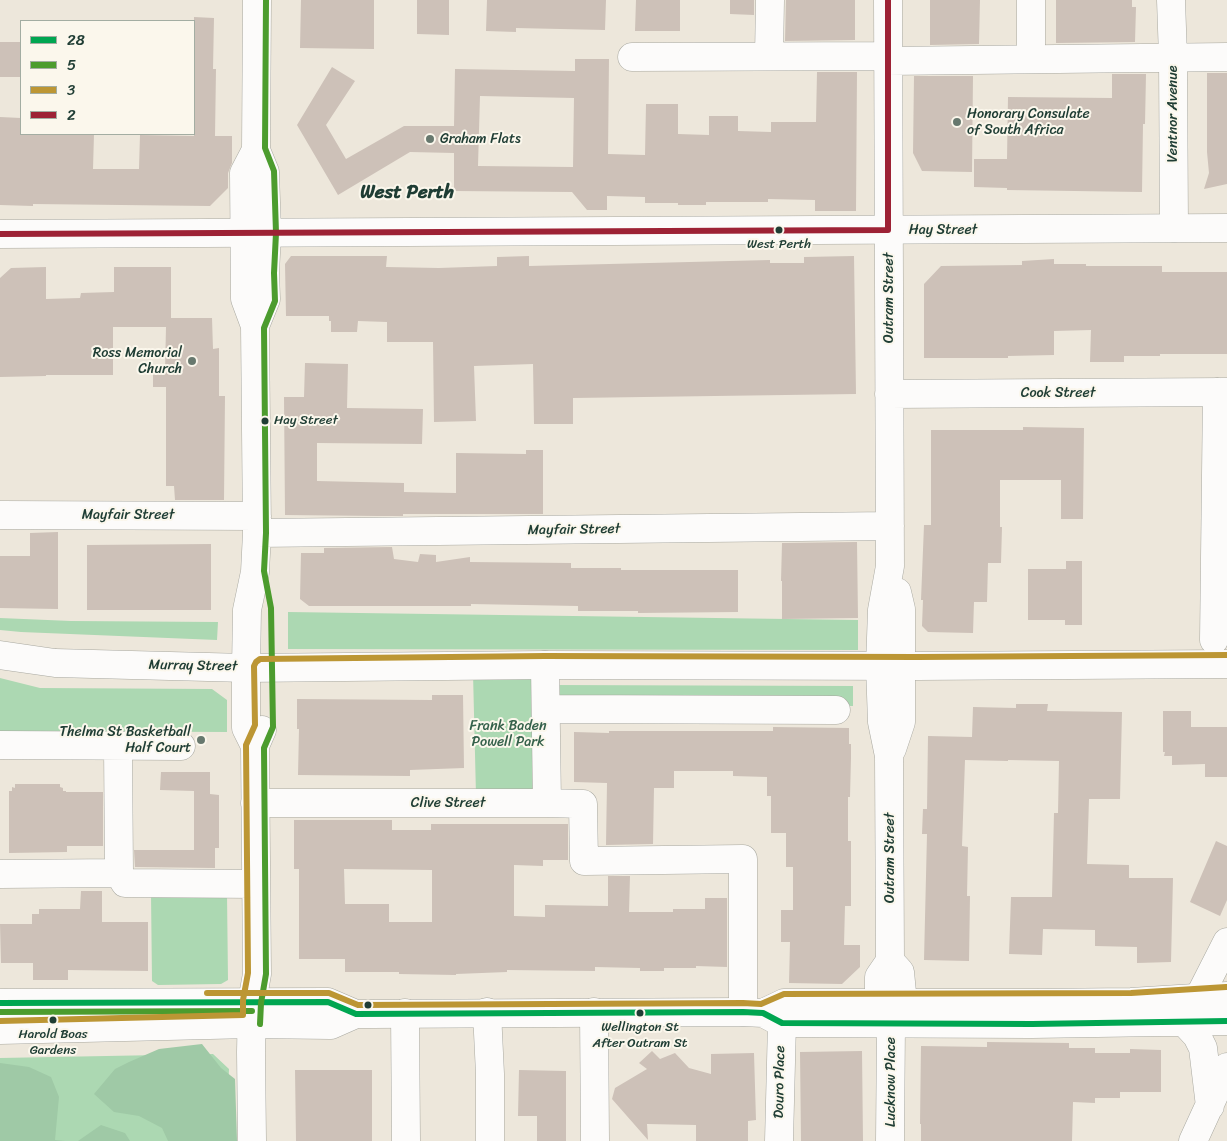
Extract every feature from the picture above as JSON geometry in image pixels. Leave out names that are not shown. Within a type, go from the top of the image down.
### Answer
[{"type":"street","points":[[252,1141],[252,1013],[257,974],[255,746],[246,728],[254,667],[247,610],[255,572],[257,524],[255,326],[245,299],[256,233],[244,173],[256,150],[256,0]]},
{"type":"street","points":[[769,56],[770,0]]},
{"type":"street","name":"Outram Street","points":[[888,0],[890,566],[901,609],[891,666],[901,722],[890,756],[890,961],[879,977],[891,1010]]},
{"type":"street","points":[[1031,0],[1031,59]]},
{"type":"street","name":"Ventnor Avenue","points":[[1171,0],[1174,228]]},
{"type":"street","points":[[632,57],[769,56],[1031,59],[1227,57]]},
{"type":"street","name":"Hay Street","points":[[0,234],[1227,228]]},
{"type":"street","points":[[1221,652],[1222,392]]},
{"type":"street","name":"Cook Street","points":[[889,394],[1222,392]]},
{"type":"street","name":"Mayfair Street","points":[[0,515],[257,524],[890,526]]},
{"type":"street","name":"Murray Street","points":[[0,655],[55,663],[254,667],[545,665],[891,666],[1221,652]]},
{"type":"street","points":[[545,665],[547,803]]},
{"type":"street","points":[[546,709],[836,710]]},
{"type":"street","points":[[0,745],[181,746]]},
{"type":"street","points":[[118,746],[119,873],[125,883],[256,884]]},
{"type":"street","name":"Clive Street","points":[[255,803],[583,804],[584,862],[743,860],[763,1016]]},
{"type":"street","points":[[0,874],[119,873]]},
{"type":"street","points":[[1198,999],[1227,942]]},
{"type":"street","points":[[0,1003],[252,1013],[332,1025],[356,1014],[594,1012],[763,1016],[1131,1002],[1227,996]]},
{"type":"street","points":[[891,1010],[1032,1024],[1227,1021]]},
{"type":"street","name":"Lucknow Place","points":[[890,1141],[891,1010]]},
{"type":"street","points":[[487,1012],[490,1074],[490,1141]]},
{"type":"street","points":[[594,1012],[595,1141]]},
{"type":"street","points":[[0,1030],[252,1013]]},
{"type":"street","points":[[406,1014],[406,1141]]},
{"type":"street","name":"Douro Place","points":[[763,1016],[779,1141]]},
{"type":"street","points":[[1184,1022],[1197,1036],[1203,1048],[1210,1106]]},
{"type":"street","points":[[1193,1141],[1227,1067]]},
{"type":"green space","points":[[288,612],[858,620],[858,650],[288,649]]},
{"type":"green space","points":[[0,618],[71,621],[218,622],[217,640],[0,630]]},
{"type":"green space","name":"Frank Baden Powell Park","points":[[473,673],[539,673],[541,795],[476,795]]},
{"type":"green space","points":[[0,678],[40,688],[212,689],[227,700],[227,732],[0,731]]},
{"type":"green space","points":[[554,685],[853,686],[853,706],[554,704]]},
{"type":"green space","points":[[151,894],[227,894],[228,980],[221,984],[158,985],[152,981]]},
{"type":"green space","points":[[202,1044],[221,1068],[235,1079],[237,1141],[168,1141],[162,1128],[139,1116],[114,1112],[94,1094],[115,1069],[129,1062],[159,1049]]},
{"type":"green space","name":"Harold Boas Gardens","points":[[213,1054],[229,1069],[226,1141],[0,1141],[0,1058]]},
{"type":"green space","points":[[0,1063],[29,1067],[51,1077],[59,1097],[55,1140],[65,1141],[0,1141]]},
{"type":"green space","points":[[101,1125],[125,1133],[130,1141],[78,1141]]},
{"type":"building","points":[[301,0],[374,0],[374,49],[300,48]]},
{"type":"building","points":[[417,0],[449,0],[449,35],[417,34]]},
{"type":"building","points":[[487,0],[606,0],[605,30],[516,28],[516,32],[486,31]]},
{"type":"building","points":[[636,0],[680,0],[680,31],[635,31]]},
{"type":"building","points":[[730,0],[754,0],[754,15],[730,14]]},
{"type":"building","points":[[786,0],[855,0],[855,40],[785,41]]},
{"type":"building","points":[[930,0],[980,0],[979,44],[930,45]]},
{"type":"building","points":[[1056,0],[1132,0],[1132,7],[1136,7],[1135,42],[1056,43]]},
{"type":"building","points":[[194,17],[214,18],[213,69],[216,69],[215,136],[232,136],[232,163],[228,173],[228,188],[210,206],[0,205],[0,117],[20,118],[20,135],[94,135],[93,169],[139,169],[140,135],[194,136]]},
{"type":"building","points":[[0,42],[20,42],[20,77],[0,77]]},
{"type":"building","points":[[575,59],[609,59],[608,154],[645,155],[646,104],[678,104],[678,134],[709,135],[709,116],[738,116],[738,131],[771,132],[771,122],[816,122],[817,72],[857,72],[856,211],[815,211],[815,200],[768,199],[768,202],[706,202],[706,205],[678,205],[678,203],[645,203],[645,197],[607,196],[607,210],[587,210],[572,192],[454,191],[454,153],[410,152],[338,195],[297,125],[332,67],[355,81],[326,125],[346,159],[404,126],[454,126],[455,69],[575,71]],"holes":[[[480,96],[574,98],[573,167],[478,166]]]},
{"type":"building","points":[[1207,73],[1227,73],[1227,184],[1204,189],[1209,173],[1207,152]]},
{"type":"building","points":[[1112,74],[1146,74],[1142,192],[1007,190],[1007,188],[974,187],[974,159],[1007,159],[1008,97],[1112,98]]},
{"type":"building","points":[[914,76],[973,76],[972,172],[922,171],[913,153]]},
{"type":"building","points":[[291,256],[387,256],[386,267],[439,268],[497,266],[497,257],[529,256],[529,266],[770,260],[770,263],[804,263],[804,257],[854,256],[856,394],[573,398],[573,424],[534,424],[533,364],[474,366],[476,421],[434,422],[433,342],[387,342],[387,322],[358,321],[357,332],[331,332],[329,316],[286,316],[285,264]]},
{"type":"building","points":[[1054,259],[1054,264],[1162,266],[1162,272],[1227,272],[1227,354],[1124,356],[1124,362],[1090,362],[1091,330],[1054,331],[1054,355],[1008,356],[1008,358],[924,358],[924,284],[941,266],[1022,265],[1022,261]]},
{"type":"building","points":[[46,267],[46,299],[80,298],[81,293],[114,292],[114,267],[171,267],[171,318],[212,318],[213,349],[219,348],[219,396],[225,396],[224,500],[175,500],[174,486],[166,486],[166,387],[153,387],[153,371],[165,371],[166,327],[113,327],[113,375],[0,377],[0,278],[11,268]]},
{"type":"building","points":[[305,363],[348,364],[347,408],[423,409],[422,444],[317,443],[317,481],[404,483],[404,492],[456,493],[456,453],[526,454],[526,450],[543,450],[543,514],[285,515],[284,397],[304,397]]},
{"type":"building","points":[[1023,427],[1084,428],[1083,519],[1061,519],[1061,480],[1000,480],[1001,563],[988,563],[987,602],[974,602],[973,633],[928,632],[922,626],[923,600],[921,600],[924,525],[931,525],[931,430],[1023,430]]},
{"type":"building","points":[[58,532],[58,609],[0,608],[0,556],[30,556],[30,533]]},
{"type":"building","points":[[857,542],[858,618],[782,619],[782,543]]},
{"type":"building","points":[[211,544],[211,610],[87,610],[87,545]]},
{"type":"building","points":[[392,547],[394,559],[418,562],[420,554],[436,555],[436,562],[470,557],[470,562],[571,563],[571,568],[738,570],[738,612],[638,613],[638,611],[578,611],[578,606],[471,604],[471,606],[309,606],[300,599],[301,553],[324,553],[324,548]]},
{"type":"building","points":[[1066,561],[1082,561],[1082,625],[1065,625],[1065,620],[1028,620],[1028,569],[1066,569]]},
{"type":"building","points":[[432,695],[463,695],[464,768],[410,770],[410,776],[298,775],[299,729],[297,729],[297,699],[432,700]]},
{"type":"building","points":[[1016,704],[1048,704],[1047,711],[1122,712],[1120,799],[1089,799],[1087,864],[1129,865],[1129,878],[1173,878],[1171,962],[1137,963],[1137,947],[1095,946],[1095,930],[1043,929],[1042,955],[1009,954],[1011,897],[1052,897],[1054,813],[1058,813],[1059,761],[1008,760],[965,760],[962,846],[968,847],[967,896],[970,896],[969,961],[924,960],[927,834],[922,834],[923,809],[927,809],[928,736],[972,737],[973,707],[1016,708]]},
{"type":"building","points":[[1163,711],[1191,711],[1191,727],[1227,727],[1227,777],[1205,777],[1205,764],[1172,765],[1172,756],[1164,756],[1165,752],[1163,752]]},
{"type":"building","points":[[773,727],[849,728],[851,758],[850,797],[848,797],[848,841],[851,841],[851,906],[845,906],[844,945],[860,945],[860,967],[842,984],[789,983],[790,942],[781,942],[781,910],[793,910],[793,867],[786,867],[786,833],[771,833],[771,796],[767,796],[767,777],[733,776],[733,771],[674,771],[674,788],[654,788],[653,844],[606,845],[607,783],[574,782],[574,732],[773,731]]},
{"type":"building","points":[[161,772],[210,772],[210,794],[219,795],[219,848],[215,848],[215,868],[135,867],[134,850],[194,850],[194,791],[160,790]]},
{"type":"building","points":[[15,784],[60,784],[63,791],[66,792],[103,792],[103,846],[67,846],[67,852],[9,853],[9,791],[12,791],[12,787],[15,788]]},
{"type":"building","points":[[294,820],[392,820],[392,830],[431,830],[431,824],[568,824],[568,860],[543,860],[543,866],[514,865],[514,916],[545,917],[545,905],[608,906],[608,876],[630,876],[629,912],[673,912],[673,909],[705,909],[705,898],[727,898],[727,967],[696,966],[696,968],[664,968],[664,971],[640,971],[640,968],[595,967],[595,971],[507,970],[507,972],[456,975],[345,972],[345,959],[299,959],[299,869],[294,869]],"holes":[[[344,869],[432,870],[432,922],[389,922],[389,904],[345,904]]]},
{"type":"building","points":[[1216,841],[1227,846],[1227,900],[1220,916],[1190,902]]},
{"type":"building","points":[[81,891],[102,891],[102,922],[148,922],[148,971],[68,970],[68,980],[33,980],[33,963],[1,963],[0,924],[32,924],[32,914],[39,914],[39,909],[80,909]]},
{"type":"building","points":[[987,1042],[1069,1043],[1069,1048],[1095,1048],[1095,1053],[1130,1053],[1130,1049],[1161,1050],[1161,1092],[1120,1092],[1120,1098],[1095,1098],[1095,1103],[1073,1102],[1072,1141],[921,1141],[921,1046],[987,1047]]},
{"type":"building","points":[[652,1051],[660,1059],[675,1053],[689,1068],[711,1074],[711,1054],[754,1053],[756,1120],[748,1121],[748,1141],[696,1141],[696,1125],[647,1124],[648,1140],[612,1099],[615,1088],[647,1069],[639,1063]]},
{"type":"building","points":[[862,1051],[863,1141],[801,1141],[800,1052]]},
{"type":"building","points":[[295,1070],[372,1070],[372,1141],[296,1141]]},
{"type":"building","points":[[519,1070],[566,1071],[566,1141],[537,1141],[537,1116],[518,1116]]},
{"type":"transit line","name":"5","points":[[260,1024],[261,1003],[266,974],[264,748],[273,727],[271,608],[264,571],[266,533],[264,328],[275,301],[276,233],[274,171],[265,148],[266,0]]},
{"type":"transit line","name":"2","points":[[888,0],[888,230]]},
{"type":"transit line","name":"2","points":[[0,234],[888,230]]},
{"type":"transit line","name":"3","points":[[0,1021],[243,1015],[243,1000],[248,973],[246,745],[255,725],[254,666],[260,659],[545,656],[917,657],[1227,655]]},
{"type":"transit line","name":"3","points":[[207,993],[329,993],[358,1005],[761,1004],[784,994],[1131,993],[1226,987]]},
{"type":"transit line","name":"28","points":[[0,1003],[328,1002],[356,1014],[743,1012],[763,1013],[782,1023],[1032,1024],[1227,1021]]},
{"type":"transit line","name":"5","points":[[0,1012],[252,1011]]},
{"type":"place","name":"Honorary Consulate of South Africa","points":[[957,122]]},
{"type":"place","name":"Graham Flats","points":[[430,139]]},
{"type":"place","name":"West Perth","points":[[779,230]]},
{"type":"place","name":"Ross Memorial Church","points":[[192,361]]},
{"type":"place","name":"Hay Street","points":[[265,421]]},
{"type":"place","name":"Thelma St Basketball Half Court","points":[[201,740]]},
{"type":"place","name":"Wellington St After Outram St","points":[[640,1013]]},
{"type":"place","name":"Harold Boas Gardens","points":[[53,1020]]},
{"type":"district","name":"West Perth","points":[[407,193]]}]
